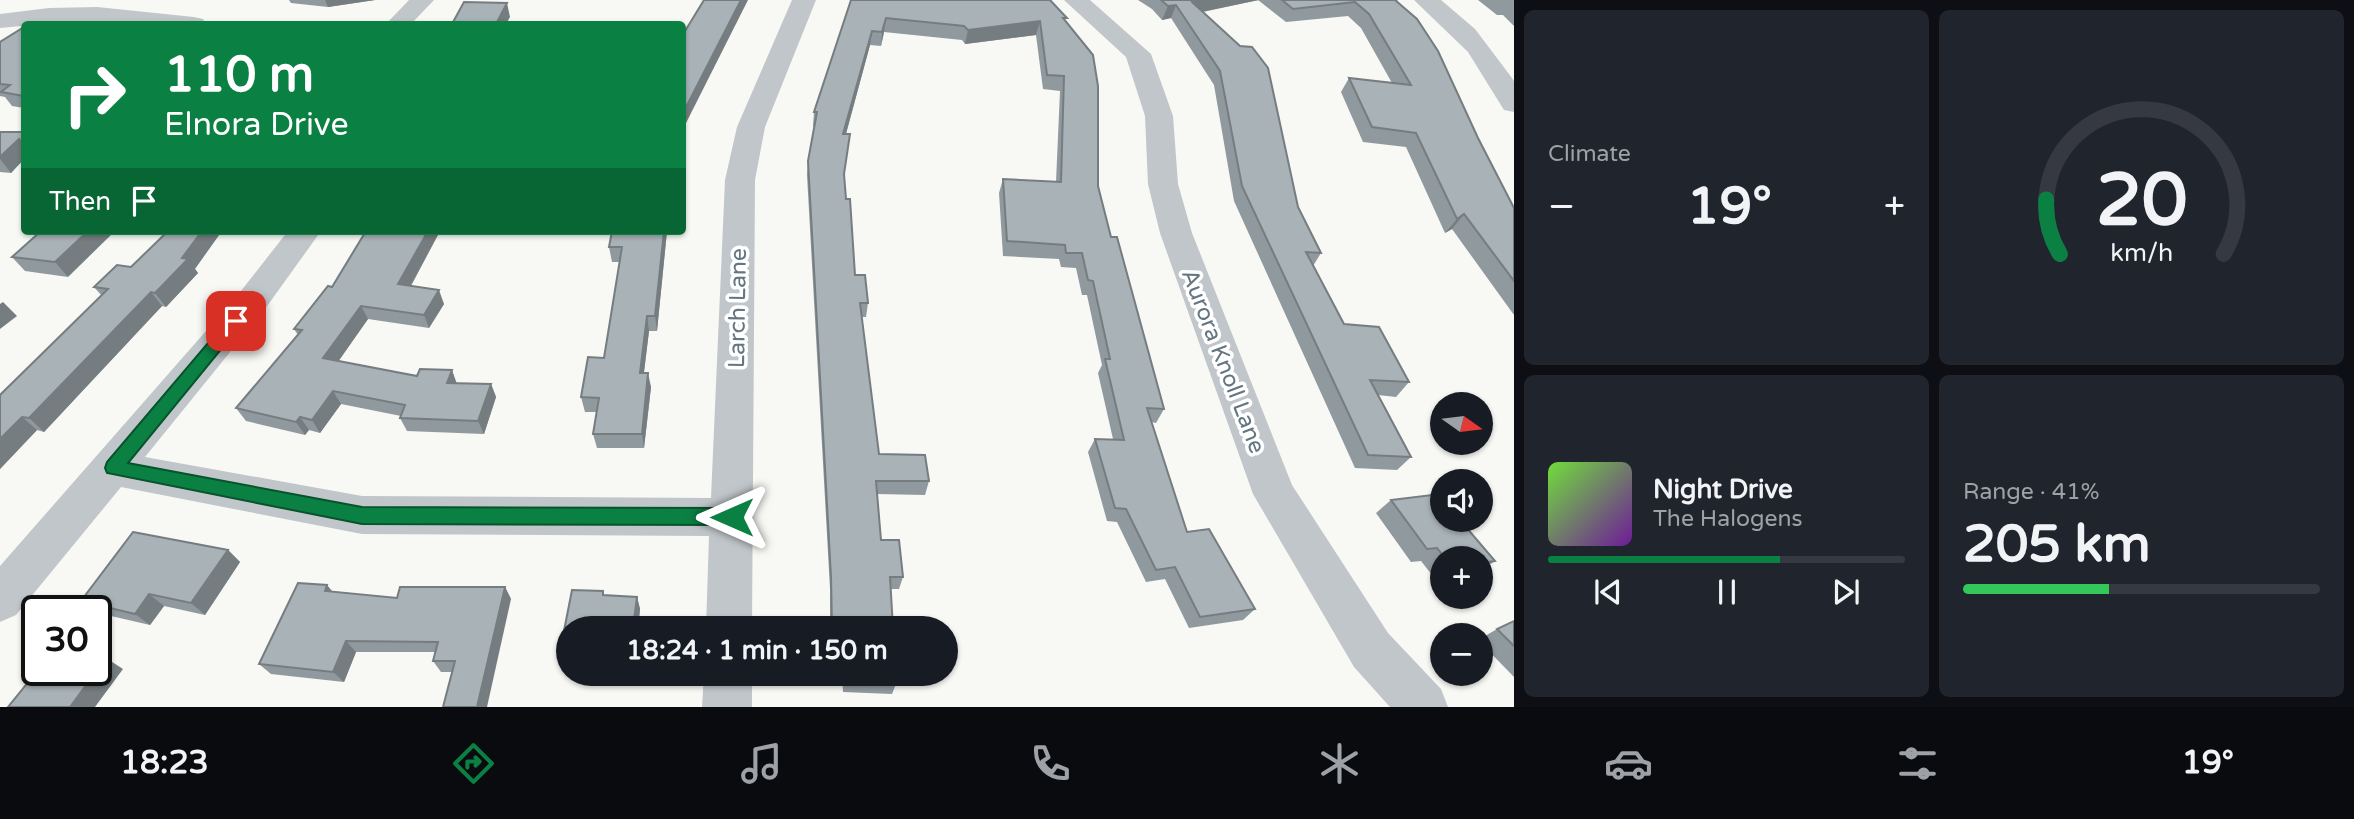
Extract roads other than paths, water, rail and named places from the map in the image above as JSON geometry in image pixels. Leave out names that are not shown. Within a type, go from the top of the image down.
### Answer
[{"type":"street","points":[[401,21],[422,0]]},
{"type":"street","name":"Larch Lane","points":[[729,616],[740,180],[751,127],[804,0]]},
{"type":"street","name":"Aurora Knoll Lane","points":[[1076,0],[1138,54],[1159,116],[1163,184],[1176,233],[1274,494],[1371,650],[1423,707]]},
{"type":"street","points":[[1426,0],[1471,35],[1492,62],[1514,104]]},
{"type":"street","points":[[1,21],[53,13],[100,13],[168,21]]},
{"type":"street","points":[[0,600],[253,300],[302,235]]},
{"type":"street","points":[[113,468],[362,515],[732,517]]},
{"type":"street","points":[[727,686],[727,707]]}]
